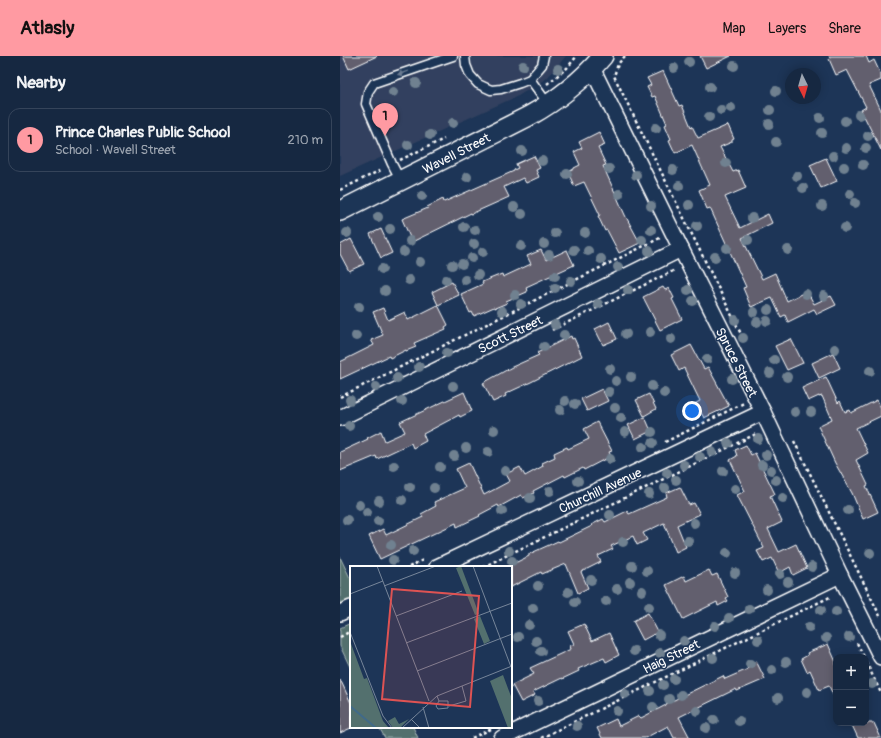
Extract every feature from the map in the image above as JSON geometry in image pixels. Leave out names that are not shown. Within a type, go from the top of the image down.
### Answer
[{"type":"street","name":"Wavell Street","points":[[340,211],[529,116],[544,98],[569,90],[597,62]]},
{"type":"street","name":"Spruce Street","points":[[597,62],[681,249],[763,412],[840,575],[881,657]]},
{"type":"street","name":"Scott Street","points":[[340,418],[681,249]]},
{"type":"street","name":"Churchill Avenue","points":[[439,566],[763,412]]},
{"type":"street","name":"Haig Street","points":[[502,738],[840,575]]},
{"type":"street","points":[[340,613],[350,608]]},
{"type":"lane","points":[[401,181],[366,104],[368,92],[374,83],[454,56]]},
{"type":"lane","points":[[465,56],[466,65],[470,74],[478,84],[491,90],[520,84],[530,79],[542,65],[544,56]]},
{"type":"lane","points":[[530,79],[544,98]]},
{"type":"path","points":[[544,98],[577,56]]},
{"type":"path","points":[[625,56],[618,64],[614,76],[744,340]]},
{"type":"path","points":[[340,190],[392,164]]},
{"type":"path","points":[[340,397],[660,239],[656,232]]},
{"type":"path","points":[[485,566],[760,432]]},
{"type":"path","points":[[793,440],[881,618]]},
{"type":"path","points":[[540,738],[834,595]]},
{"type":"path","points":[[340,637],[350,632]]},
{"type":"path","points":[[854,636],[863,654]]},
{"type":"path","points":[[869,668],[881,693]]},
{"type":"path","points":[[472,738],[492,728]]},
{"type":"shaded area","points":[[340,56],[566,56],[547,78],[518,96],[340,176]]},
{"type":"green space","points":[[340,557],[350,578],[350,604],[340,609]]},
{"type":"green space","points":[[350,623],[350,667],[340,646],[340,628]]},
{"type":"green space","points":[[380,728],[413,728],[418,738],[385,738]]},
{"type":"building","points":[[343,56],[377,56],[349,69]]},
{"type":"building","points":[[700,56],[731,56],[706,68]]},
{"type":"building","points":[[829,56],[866,56],[869,63],[874,60],[881,75],[881,80],[869,85],[881,110],[881,150],[861,110],[866,107],[847,70],[836,75]]},
{"type":"building","points":[[663,71],[679,106],[682,105],[691,127],[692,126],[698,138],[728,125],[734,139],[732,142],[720,147],[733,172],[738,170],[746,188],[725,197],[740,228],[768,214],[772,223],[742,238],[762,279],[775,273],[787,301],[807,291],[814,304],[831,296],[836,305],[817,314],[814,309],[788,322],[785,315],[781,317],[772,298],[751,307],[743,288],[746,287],[710,208],[707,209],[699,190],[710,185],[692,145],[675,153],[669,140],[671,139],[665,125],[667,124],[655,96],[652,97],[647,87],[651,85],[647,78]]},
{"type":"building","points":[[599,132],[605,145],[598,148],[606,165],[603,166],[625,215],[640,243],[619,253],[607,230],[605,231],[598,216],[600,215],[584,182],[574,186],[568,172],[580,165],[574,152],[582,148],[579,142]]},
{"type":"building","points":[[534,156],[540,168],[536,170],[539,177],[526,183],[523,178],[504,187],[509,197],[471,213],[412,242],[402,219],[428,208],[427,207],[443,199],[444,202],[514,171],[518,168],[516,164]]},
{"type":"building","points":[[826,158],[837,181],[821,188],[810,165]]},
{"type":"building","points":[[381,229],[392,253],[381,258],[370,234]]},
{"type":"building","points":[[351,239],[364,264],[349,271],[340,254],[340,245]]},
{"type":"building","points":[[541,250],[546,260],[567,250],[574,265],[526,287],[527,292],[506,301],[507,303],[474,316],[472,312],[470,313],[461,294],[483,284],[482,282],[502,274],[503,277],[531,264],[527,256]]},
{"type":"building","points":[[452,282],[459,295],[438,305],[432,292]]},
{"type":"building","points":[[663,287],[665,290],[669,288],[674,298],[672,299],[682,319],[660,330],[643,297]]},
{"type":"building","points":[[438,305],[448,325],[445,327],[446,329],[414,343],[416,347],[390,358],[389,356],[340,379],[340,362],[374,345],[371,340],[383,335],[373,312],[383,308],[388,320],[405,312],[408,320]]},
{"type":"building","points":[[609,322],[617,339],[603,345],[595,329]]},
{"type":"building","points":[[571,336],[572,339],[574,338],[582,356],[505,394],[506,396],[493,402],[483,383],[512,367],[539,355],[537,353]]},
{"type":"building","points":[[791,339],[803,363],[787,370],[775,346]]},
{"type":"building","points":[[691,345],[704,369],[708,367],[729,406],[704,418],[696,403],[700,401],[684,368],[679,371],[671,355]]},
{"type":"building","points":[[833,353],[840,368],[819,378],[812,363]]},
{"type":"building","points":[[826,377],[838,403],[840,401],[845,412],[850,410],[851,413],[877,400],[881,408],[881,416],[856,428],[868,453],[856,460],[868,485],[866,486],[878,512],[863,519],[852,493],[835,463],[818,426],[832,419],[822,396],[808,401],[802,388]]},
{"type":"building","points":[[602,389],[608,401],[587,411],[581,399]]},
{"type":"building","points":[[464,392],[472,411],[460,417],[459,415],[423,434],[426,441],[413,448],[411,443],[377,459],[376,456],[340,471],[340,452],[381,431],[385,441],[405,432],[400,422]]},
{"type":"building","points":[[649,394],[656,409],[644,416],[636,400]]},
{"type":"building","points":[[645,417],[651,431],[635,439],[628,425]]},
{"type":"building","points":[[597,422],[612,451],[609,452],[611,456],[584,470],[583,468],[565,477],[564,475],[533,491],[534,493],[523,498],[521,495],[499,507],[498,505],[457,527],[456,523],[380,559],[369,536],[383,529],[386,535],[423,517],[421,514],[436,506],[434,502],[465,488],[456,469],[469,463],[484,495],[510,481],[506,474],[520,467],[525,476],[543,466],[542,463],[555,457],[554,453],[567,447],[568,449],[589,439],[584,429]]},
{"type":"building","points":[[746,445],[751,455],[755,453],[775,494],[770,496],[782,522],[768,529],[779,552],[796,544],[807,568],[793,575],[790,567],[779,573],[772,558],[763,562],[757,551],[764,548],[737,495],[745,491],[730,460],[737,456],[735,450]]},
{"type":"building","points":[[680,487],[689,505],[694,503],[700,514],[677,525],[686,547],[676,552],[664,523],[643,533],[647,540],[637,545],[633,536],[611,546],[613,549],[598,556],[601,562],[581,572],[588,588],[578,593],[566,564],[542,574],[541,572],[512,586],[511,565],[529,556],[529,554],[558,541],[559,542],[603,519],[605,522],[627,511],[629,514],[667,497],[666,493]]},
{"type":"building","points":[[709,570],[712,576],[717,574],[728,597],[726,598],[728,601],[718,606],[717,602],[683,619],[666,585],[684,576],[686,581]]},
{"type":"building","points":[[648,613],[658,632],[643,640],[633,621]]},
{"type":"building","points":[[584,624],[592,641],[609,633],[619,655],[606,662],[604,658],[578,669],[579,671],[533,692],[535,695],[521,702],[512,685],[534,674],[530,668],[571,649],[570,646],[574,644],[568,631]]},
{"type":"building","points":[[828,644],[833,655],[833,695],[829,686],[819,690],[810,670],[807,672],[801,659],[808,655],[807,653]]},
{"type":"building","points":[[756,661],[765,679],[737,691],[736,689],[679,717],[690,738],[674,738],[668,726],[645,738],[602,738],[597,728],[616,719],[619,726],[639,716],[641,718],[723,676],[725,679],[748,669],[746,665]]},
{"type":"building","points":[[340,679],[350,701],[351,728],[340,733]]},
{"type":"building","points":[[869,723],[874,723],[881,738],[858,738],[852,726],[869,726]]},
{"type":"place","name":"Prince Charles Public School","points":[[385,136]]}]
